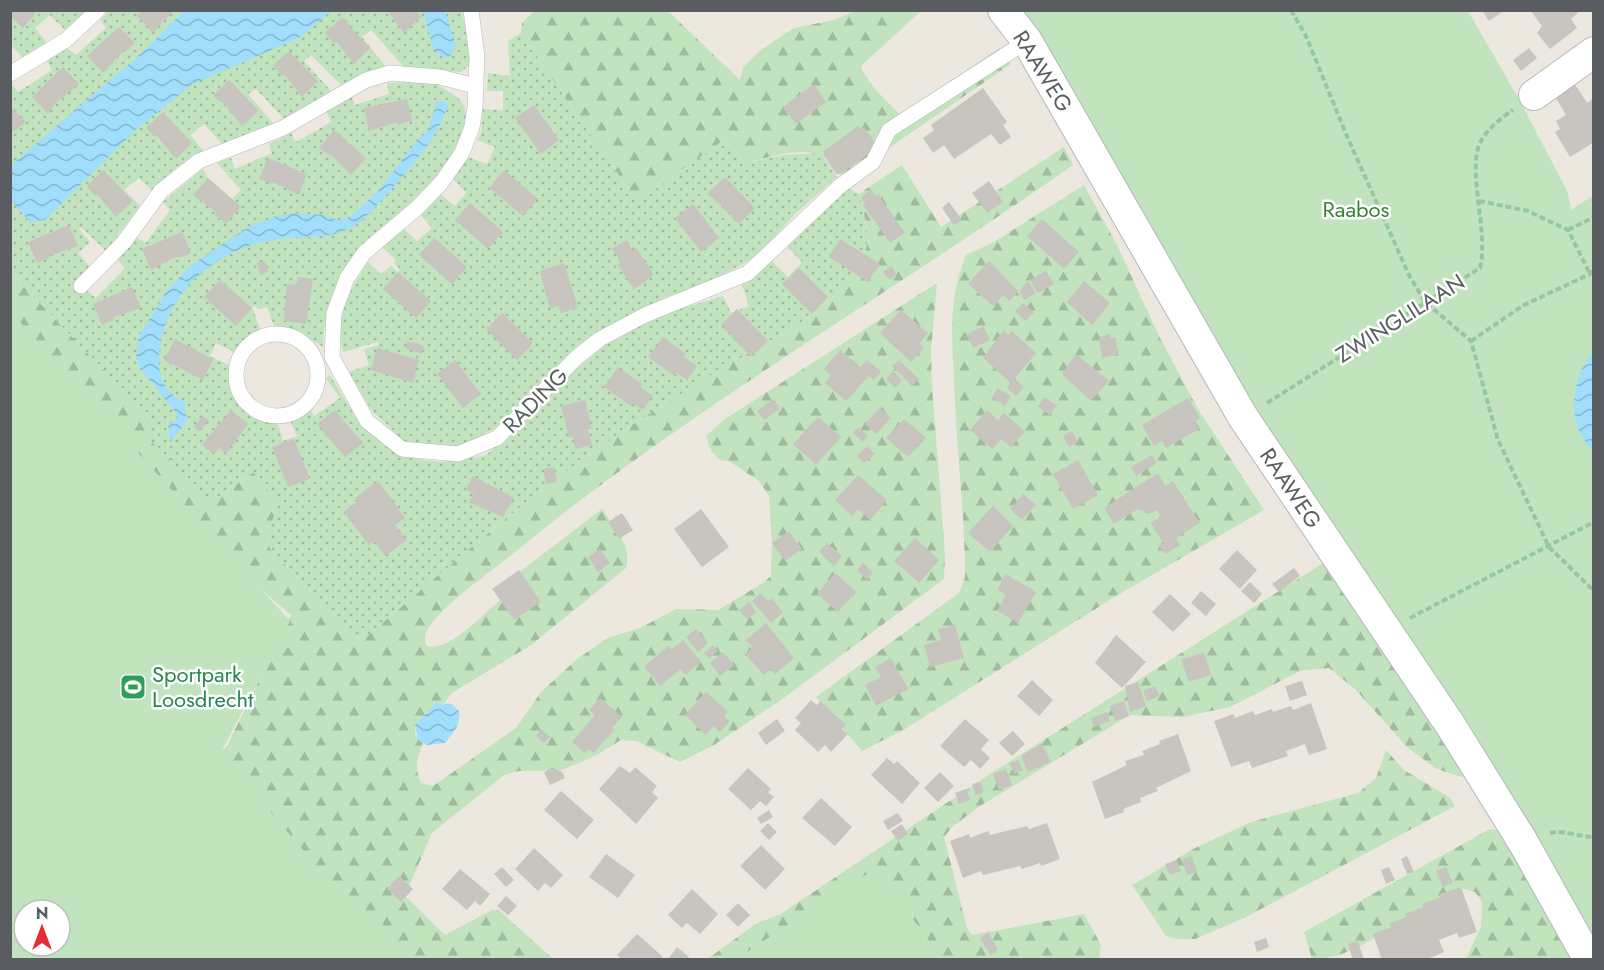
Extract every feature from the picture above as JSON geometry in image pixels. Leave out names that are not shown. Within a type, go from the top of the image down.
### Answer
[{"type":"street","name":"RAAWEG","points":[[1003,10],[1027,41],[1243,417],[1451,726],[1523,842],[1589,960]]},
{"type":"street","points":[[1534,95],[1593,52]]},
{"type":"lane","points":[[10,74],[66,40],[98,10]]},
{"type":"lane","points":[[315,361],[332,357],[334,313],[347,278],[364,253],[418,207],[441,183],[462,153],[472,127],[477,57],[471,10]]},
{"type":"lane","name":"RADING","points":[[332,357],[367,421],[402,449],[458,454],[496,438],[577,357],[600,339],[645,315],[748,273],[840,186],[873,162],[889,130],[1027,41]]},
{"type":"lane","points":[[81,286],[124,242],[161,191],[199,161],[283,128],[374,78],[390,74],[440,77],[475,86]]},
{"type":"lane","points":[[288,335],[305,345],[315,361],[318,374],[316,386],[306,403],[291,414],[278,416],[265,414],[244,400],[238,389],[237,363],[251,342],[262,336],[288,335]]},
{"type":"path","points":[[1291,10],[1306,36],[1346,134],[1409,275],[1425,302],[1471,341],[1498,440],[1549,547],[1593,591]]},
{"type":"path","name":"ZWINGLILAAN","points":[[1243,417],[1480,268],[1482,231],[1477,156],[1480,142],[1504,117],[1534,95]]},
{"type":"path","points":[[1479,201],[1528,211],[1568,230],[1590,274]]},
{"type":"path","points":[[1568,230],[1593,217]]},
{"type":"path","points":[[1471,341],[1524,306],[1590,274],[1593,266]]},
{"type":"path","points":[[1385,630],[1549,547],[1593,522]]},
{"type":"path","points":[[1523,842],[1556,831],[1579,837],[1593,837]]},
{"type":"green space","points":[[83,10],[85,13],[66,31],[50,15],[35,28],[47,43],[23,58],[11,45],[11,11]]},
{"type":"green space","points":[[109,11],[461,11],[466,29],[470,65],[461,72],[404,67],[371,30],[362,37],[387,68],[370,71],[341,85],[311,55],[304,61],[331,91],[284,119],[256,89],[248,94],[274,124],[222,144],[204,124],[191,135],[203,151],[173,170],[152,191],[139,178],[124,190],[140,206],[106,251],[81,227],[79,229],[90,242],[78,253],[90,267],[76,282],[96,298],[125,268],[118,260],[137,238],[146,243],[170,210],[163,202],[203,168],[208,178],[232,199],[241,190],[217,163],[231,158],[235,169],[272,153],[269,144],[291,133],[296,142],[331,122],[326,111],[351,96],[355,105],[389,94],[387,83],[422,82],[436,84],[460,100],[466,116],[464,129],[442,170],[409,206],[357,250],[343,272],[332,295],[323,347],[302,333],[276,331],[267,307],[258,309],[256,306],[252,307],[261,332],[243,343],[236,353],[216,343],[210,356],[231,366],[233,388],[240,406],[254,417],[277,421],[283,441],[297,436],[290,420],[309,407],[314,416],[340,398],[326,378],[330,375],[361,426],[388,448],[409,458],[440,462],[485,456],[530,417],[569,375],[607,343],[654,317],[723,296],[731,313],[749,306],[742,285],[754,278],[771,260],[788,277],[802,262],[786,245],[848,188],[859,194],[867,236],[865,252],[849,279],[816,311],[797,325],[634,423],[558,477],[366,637],[355,638],[270,549],[267,533],[277,509],[246,476],[215,500],[208,500],[150,440],[147,431],[152,421],[11,273],[10,83],[18,92],[52,70],[47,61],[67,48],[76,55],[106,28],[100,20]]},
{"type":"green space","points":[[534,11],[668,11],[740,80],[743,68],[761,50],[794,28],[834,20],[854,11],[921,11],[862,65],[861,69],[875,89],[901,116],[999,48],[1011,64],[845,178],[825,157],[806,152],[745,163],[725,139],[637,202],[521,33],[522,23]]},
{"type":"green space","name":"Raabos","points":[[1013,11],[1468,11],[1520,101],[1567,191],[1571,210],[1593,196],[1593,945],[1259,425]]},
{"type":"green space","points":[[521,33],[637,202],[725,139],[745,163],[782,155],[821,153],[837,177],[795,214],[756,257],[703,285],[665,297],[576,347],[496,428],[458,447],[405,442],[372,411],[349,372],[369,365],[364,349],[379,345],[378,342],[343,352],[341,328],[345,305],[368,262],[381,274],[391,266],[398,272],[400,269],[394,263],[396,260],[382,247],[403,228],[417,241],[432,228],[420,214],[440,194],[455,206],[466,193],[453,179],[468,157],[487,164],[495,147],[477,140],[481,133],[483,109],[503,110],[503,91],[487,91],[488,73],[510,76],[508,41]]},
{"type":"green space","points":[[1512,88],[1567,191],[1571,210],[1593,196],[1487,768],[1465,778],[1437,769],[1408,748],[1355,689],[1329,668],[1300,671],[1230,707],[1183,717],[1130,715],[980,806],[952,827],[944,837],[967,928],[972,935],[1084,914],[1101,945],[1099,959],[706,960],[757,923],[779,915],[993,772],[1344,550]]},
{"type":"green space","points":[[1064,147],[1073,165],[646,452],[464,592],[441,613],[426,632],[426,645],[434,647],[454,639],[501,599],[496,590],[602,509],[624,544],[627,552],[626,568],[531,645],[452,693],[444,703],[436,703],[415,725],[415,735],[423,743],[417,763],[419,778],[421,783],[433,786],[516,728],[541,692],[577,659],[608,638],[640,628],[676,609],[718,610],[771,576],[772,542],[769,496],[759,481],[729,461],[720,460],[711,451],[706,436],[725,419],[937,283],[931,350],[945,554],[944,579],[781,700],[714,745],[680,762],[636,741],[621,740],[595,756],[562,770],[519,771],[504,775],[432,833],[405,896],[445,935],[492,910],[499,910],[553,959],[345,959],[140,818],[227,746],[291,615],[264,592],[83,398],[11,332],[11,273],[152,421],[147,431],[150,440],[207,499],[220,496],[254,473],[277,501],[277,509],[267,533],[270,549],[355,638],[366,637],[558,477],[634,423],[797,325],[834,296],[862,260],[867,244],[859,194],[902,165],[941,227]]},
{"type":"green space","points":[[1084,185],[1117,245],[1157,332],[1198,409],[1264,510],[1116,596],[905,729],[862,751],[816,697],[959,593],[965,577],[952,317],[956,287],[966,255],[994,242]]},
{"type":"green space","name":"Sportpark Loosdrecht","points":[[11,312],[290,621],[220,754],[398,959],[11,959]]},
{"type":"green space","points":[[1386,750],[1404,770],[1449,797],[1455,806],[1244,918],[1195,939],[1177,939],[1166,936],[1132,885],[1195,848],[1251,822],[1358,793],[1376,778]]},
{"type":"green space","points":[[1490,829],[1500,831],[1581,959],[1466,959],[1481,926],[1482,902],[1475,892],[1463,889],[1411,915],[1349,951],[1312,959],[1304,932]]},
{"type":"green space","points":[[876,868],[942,959],[736,959]]},
{"type":"water","points":[[184,11],[331,11],[301,37],[193,84],[139,127],[45,220],[30,222],[11,200],[11,165],[135,59]]},
{"type":"water","points":[[423,11],[445,11],[456,45],[449,58],[440,56],[433,48]]},
{"type":"water","points":[[437,101],[447,102],[448,106],[432,139],[404,175],[357,224],[338,233],[273,240],[251,245],[229,254],[210,266],[179,298],[168,317],[161,339],[159,362],[165,386],[173,395],[184,401],[187,421],[170,442],[168,424],[176,421],[177,414],[141,370],[136,358],[139,336],[166,292],[191,265],[250,226],[277,216],[297,213],[323,215],[338,220],[350,217],[378,191],[418,139],[428,131]]},
{"type":"water","points":[[1593,352],[1593,451],[1578,428],[1574,402],[1579,376]]},
{"type":"water","points":[[436,703],[452,704],[459,711],[459,720],[445,743],[427,745],[418,740],[415,725]]},
{"type":"building","points":[[10,10],[38,10],[23,28],[13,19]]},
{"type":"building","points":[[142,10],[174,10],[153,33],[137,16]]},
{"type":"building","points":[[387,10],[415,10],[421,17],[404,33]]},
{"type":"building","points":[[1482,10],[1505,10],[1489,21]]},
{"type":"building","points":[[1530,10],[1581,10],[1571,19],[1577,28],[1550,49],[1537,33],[1542,26]]},
{"type":"building","points":[[342,17],[370,48],[354,64],[336,41],[334,43],[325,33]]},
{"type":"building","points":[[119,27],[135,43],[125,52],[123,51],[103,73],[87,56]]},
{"type":"building","points":[[1529,48],[1537,58],[1521,71],[1513,60]]},
{"type":"building","points":[[289,51],[318,81],[302,97],[284,74],[282,76],[273,66]]},
{"type":"building","points":[[63,67],[79,84],[56,103],[48,114],[32,97]]},
{"type":"building","points":[[229,80],[259,111],[242,126],[224,104],[213,96]]},
{"type":"building","points":[[1574,83],[1587,103],[1593,99],[1593,143],[1570,157],[1555,132],[1560,129],[1556,121],[1566,115],[1554,95]]},
{"type":"building","points":[[814,84],[826,102],[796,124],[783,107]]},
{"type":"building","points":[[983,88],[1007,122],[1003,125],[1011,137],[1000,145],[991,134],[954,159],[944,145],[933,153],[923,138],[934,130],[931,125]]},
{"type":"building","points":[[407,99],[412,121],[399,124],[398,122],[369,131],[364,108]]},
{"type":"building","points":[[534,105],[559,140],[541,154],[515,118]]},
{"type":"building","points":[[10,106],[26,122],[10,134]]},
{"type":"building","points":[[163,112],[192,143],[176,159],[157,136],[155,137],[146,128]]},
{"type":"building","points":[[858,126],[861,130],[864,127],[876,144],[875,149],[841,174],[836,174],[824,156],[824,151]]},
{"type":"building","points":[[334,130],[366,158],[351,175],[330,154],[319,148]]},
{"type":"building","points":[[268,158],[307,174],[299,195],[273,182],[272,184],[259,179]]},
{"type":"building","points":[[103,170],[133,201],[116,217],[97,194],[95,196],[87,186]]},
{"type":"building","points":[[504,170],[538,199],[523,216],[489,188]]},
{"type":"building","points":[[725,177],[755,208],[739,224],[708,193]]},
{"type":"building","points":[[208,178],[241,207],[226,224],[215,215],[217,213],[193,195]]},
{"type":"building","points":[[989,181],[1003,202],[987,213],[972,193]]},
{"type":"building","points":[[871,190],[876,196],[878,194],[905,233],[890,243],[863,205],[865,203],[861,197]]},
{"type":"building","points":[[949,202],[962,220],[954,225],[942,208]]},
{"type":"building","points":[[470,203],[503,232],[488,249],[455,220]]},
{"type":"building","points":[[693,204],[719,238],[701,252],[675,218]]},
{"type":"building","points":[[1042,219],[1079,252],[1064,269],[1027,236]]},
{"type":"building","points":[[69,225],[78,246],[49,256],[50,258],[37,263],[28,242]]},
{"type":"building","points":[[182,232],[191,253],[179,258],[178,256],[151,270],[142,249]]},
{"type":"building","points":[[434,238],[467,267],[452,284],[419,255]]},
{"type":"building","points":[[840,239],[880,264],[868,282],[829,257]]},
{"type":"building","points":[[626,240],[632,250],[636,248],[654,275],[634,289],[618,265],[621,262],[612,249]]},
{"type":"building","points":[[265,261],[268,272],[260,274],[257,263]]},
{"type":"building","points":[[989,261],[1018,291],[1010,301],[1003,295],[993,306],[968,284]]},
{"type":"building","points":[[564,263],[578,308],[561,313],[559,306],[550,309],[540,271]]},
{"type":"building","points":[[891,266],[897,274],[890,280],[883,272]]},
{"type":"building","points":[[799,268],[828,297],[812,314],[782,284]]},
{"type":"building","points":[[1046,271],[1054,284],[1038,293],[1030,280]]},
{"type":"building","points":[[398,272],[431,301],[416,318],[383,289]]},
{"type":"building","points":[[298,277],[313,279],[306,324],[284,321],[287,284],[297,285]]},
{"type":"building","points":[[220,280],[252,308],[236,326],[204,297]]},
{"type":"building","points":[[1028,281],[1036,293],[1024,300],[1019,291]]},
{"type":"building","points":[[1084,281],[1110,303],[1092,325],[1067,302]]},
{"type":"building","points":[[132,287],[141,308],[114,317],[114,320],[102,325],[93,304]]},
{"type":"building","points":[[1023,303],[1034,312],[1026,321],[1015,311]]},
{"type":"building","points":[[737,309],[768,341],[751,357],[721,325]]},
{"type":"building","points":[[901,310],[928,333],[919,344],[924,348],[911,362],[880,333]]},
{"type":"building","points":[[502,313],[533,343],[517,360],[486,329]]},
{"type":"building","points":[[983,326],[990,340],[973,348],[967,334]]},
{"type":"building","points":[[1003,331],[1009,335],[1012,331],[1036,353],[1014,379],[1024,387],[1016,396],[1007,388],[1011,383],[983,358]]},
{"type":"building","points":[[1110,334],[1111,338],[1115,337],[1119,354],[1102,358],[1099,337]]},
{"type":"building","points":[[663,337],[686,354],[684,357],[697,366],[687,380],[677,373],[675,376],[648,357]]},
{"type":"building","points":[[175,339],[213,359],[203,380],[164,360]]},
{"type":"building","points":[[407,341],[424,346],[422,354],[405,348]]},
{"type":"building","points":[[377,348],[419,360],[413,383],[371,370]]},
{"type":"building","points":[[840,350],[861,367],[867,360],[881,372],[874,380],[869,376],[846,401],[825,383],[831,375],[824,369]]},
{"type":"building","points":[[1076,354],[1109,381],[1091,401],[1062,374]]},
{"type":"building","points":[[455,360],[481,394],[463,408],[437,374]]},
{"type":"building","points":[[899,360],[919,379],[912,386],[892,366]]},
{"type":"building","points":[[618,367],[642,384],[640,387],[653,396],[643,410],[633,403],[631,406],[604,387]]},
{"type":"building","points":[[893,371],[902,380],[896,388],[886,379]]},
{"type":"building","points":[[997,388],[1011,396],[1005,406],[992,398]]},
{"type":"building","points":[[1044,397],[1057,405],[1050,415],[1038,407]]},
{"type":"building","points":[[1188,398],[1200,418],[1195,422],[1199,429],[1166,448],[1162,441],[1154,446],[1142,425]]},
{"type":"building","points":[[774,399],[780,409],[764,420],[757,411]]},
{"type":"building","points":[[585,400],[592,429],[588,429],[592,445],[575,449],[573,437],[569,438],[561,406]]},
{"type":"building","points":[[880,408],[891,418],[876,434],[865,424]]},
{"type":"building","points":[[231,410],[248,424],[226,454],[219,448],[214,454],[202,445]]},
{"type":"building","points":[[335,410],[363,443],[345,457],[317,424]]},
{"type":"building","points":[[987,410],[998,420],[1004,413],[1025,432],[1011,447],[1001,439],[992,449],[970,430]]},
{"type":"building","points":[[203,416],[209,421],[199,431],[194,427]]},
{"type":"building","points":[[818,417],[841,437],[816,465],[793,444]]},
{"type":"building","points":[[904,419],[926,438],[908,457],[886,438]]},
{"type":"building","points":[[858,427],[868,436],[863,442],[853,433]]},
{"type":"building","points":[[1072,431],[1078,442],[1069,447],[1063,436]]},
{"type":"building","points":[[294,439],[310,479],[288,487],[272,447]]},
{"type":"building","points":[[867,446],[875,454],[864,463],[857,456]]},
{"type":"building","points":[[1152,455],[1157,463],[1136,476],[1131,467]]},
{"type":"building","points":[[1078,460],[1098,495],[1073,509],[1053,474]]},
{"type":"building","points":[[554,467],[557,482],[546,484],[543,469]]},
{"type":"building","points":[[1158,473],[1165,486],[1173,481],[1200,523],[1176,538],[1180,545],[1165,554],[1159,546],[1163,543],[1151,523],[1161,517],[1158,510],[1148,514],[1138,509],[1114,524],[1104,508]]},
{"type":"building","points":[[858,475],[887,500],[870,520],[858,509],[852,516],[835,500]]},
{"type":"building","points":[[473,476],[514,498],[503,517],[469,502],[474,494],[466,490]]},
{"type":"building","points":[[378,481],[405,518],[395,525],[407,540],[385,556],[374,541],[369,545],[344,512],[358,501],[355,498]]},
{"type":"building","points":[[1023,494],[1036,505],[1022,520],[1010,509]]},
{"type":"building","points":[[993,506],[1013,526],[990,552],[968,533]]},
{"type":"building","points":[[701,509],[729,547],[702,567],[674,529]]},
{"type":"building","points":[[622,513],[633,530],[619,539],[608,522]]},
{"type":"building","points":[[789,531],[802,549],[785,561],[772,543]]},
{"type":"building","points":[[915,538],[939,560],[919,583],[894,561]]},
{"type":"building","points":[[827,543],[842,556],[834,566],[819,552]]},
{"type":"building","points":[[600,549],[610,563],[598,572],[588,557]]},
{"type":"building","points":[[1237,550],[1257,570],[1240,589],[1219,569]]},
{"type":"building","points":[[863,563],[873,573],[867,580],[857,570]]},
{"type":"building","points":[[1294,568],[1300,576],[1279,592],[1272,584]]},
{"type":"building","points":[[519,570],[541,602],[514,620],[492,589]]},
{"type":"building","points":[[835,573],[856,592],[838,612],[817,594]]},
{"type":"building","points":[[1006,574],[1036,592],[1018,623],[997,611],[1006,595],[997,590]]},
{"type":"building","points":[[1250,582],[1262,594],[1254,603],[1241,591]]},
{"type":"building","points":[[1201,591],[1216,604],[1206,616],[1191,603]]},
{"type":"building","points":[[761,593],[768,601],[771,598],[783,612],[771,623],[752,601]]},
{"type":"building","points":[[1170,594],[1191,614],[1173,632],[1152,612]]},
{"type":"building","points":[[749,602],[757,612],[747,619],[739,610]]},
{"type":"building","points":[[766,623],[794,658],[775,674],[771,669],[764,675],[745,654],[753,647],[746,640]]},
{"type":"building","points":[[955,625],[964,658],[930,667],[924,645],[941,640],[938,629]]},
{"type":"building","points":[[696,629],[708,643],[698,652],[686,637]]},
{"type":"building","points":[[1116,635],[1146,662],[1122,688],[1095,663]]},
{"type":"building","points":[[683,640],[701,662],[686,675],[681,669],[660,686],[644,666],[669,646],[672,649]]},
{"type":"building","points":[[713,645],[718,651],[709,659],[704,653]]},
{"type":"building","points":[[723,652],[734,665],[720,676],[710,663]]},
{"type":"building","points":[[1204,652],[1211,675],[1189,682],[1181,660]]},
{"type":"building","points":[[891,658],[908,689],[876,706],[865,685],[881,677],[875,667]]},
{"type":"building","points":[[1032,680],[1053,700],[1039,716],[1017,696]]},
{"type":"building","points":[[1302,681],[1307,695],[1290,701],[1285,686]]},
{"type":"building","points":[[1138,682],[1146,706],[1130,712],[1125,686]]},
{"type":"building","points":[[1155,686],[1160,696],[1147,701],[1143,691]]},
{"type":"building","points":[[706,692],[728,712],[724,716],[730,721],[720,732],[714,726],[706,735],[685,715]]},
{"type":"building","points":[[600,698],[622,717],[594,753],[588,749],[585,753],[572,742],[595,715],[589,710]]},
{"type":"building","points":[[811,700],[817,705],[820,701],[846,725],[842,729],[848,734],[831,752],[825,745],[818,752],[795,730],[801,723],[795,718]]},
{"type":"building","points":[[1124,701],[1129,716],[1115,721],[1110,706]]},
{"type":"building","points":[[1311,703],[1327,749],[1309,755],[1305,744],[1286,751],[1288,756],[1252,768],[1249,761],[1231,767],[1214,721],[1234,714],[1235,718],[1253,711],[1255,715],[1291,706],[1293,710]]},
{"type":"building","points":[[1107,712],[1110,721],[1094,727],[1091,718]]},
{"type":"building","points":[[777,719],[785,731],[766,745],[758,733]]},
{"type":"building","points":[[965,719],[989,740],[981,749],[990,758],[980,769],[971,760],[964,767],[940,746]]},
{"type":"building","points":[[541,729],[550,737],[544,743],[536,736]]},
{"type":"building","points":[[1013,731],[1025,744],[1012,756],[999,743]]},
{"type":"building","points":[[1178,734],[1191,771],[1156,788],[1158,791],[1140,798],[1141,802],[1123,809],[1124,812],[1105,819],[1092,782],[1127,765],[1125,761],[1144,755],[1142,751],[1160,744],[1159,741]]},
{"type":"building","points":[[1042,743],[1051,762],[1028,772],[1021,756]]},
{"type":"building","points":[[887,758],[894,764],[897,761],[920,783],[902,804],[871,775]]},
{"type":"building","points":[[1018,760],[1023,770],[1014,774],[1010,763]]},
{"type":"building","points":[[620,766],[630,773],[635,767],[657,786],[652,792],[658,798],[636,824],[599,789]]},
{"type":"building","points":[[553,768],[562,772],[565,778],[550,785],[544,772]]},
{"type":"building","points":[[748,768],[771,789],[768,792],[774,797],[766,806],[760,801],[751,810],[728,789]]},
{"type":"building","points":[[1006,769],[1012,785],[999,790],[993,774]]},
{"type":"building","points":[[940,772],[954,786],[938,802],[924,788]]},
{"type":"building","points":[[980,782],[984,792],[976,795],[972,784]]},
{"type":"building","points":[[966,789],[970,800],[959,804],[955,793]]},
{"type":"building","points":[[561,791],[594,820],[577,839],[544,810]]},
{"type":"building","points":[[821,798],[852,827],[835,846],[802,818]]},
{"type":"building","points":[[769,810],[773,817],[761,824],[757,818]]},
{"type":"building","points":[[898,813],[903,821],[888,830],[883,821]]},
{"type":"building","points":[[768,823],[777,832],[769,840],[760,831]]},
{"type":"building","points":[[1047,823],[1060,859],[1041,866],[1040,863],[1022,869],[1020,866],[983,875],[981,871],[963,878],[950,841],[969,834],[970,838],[988,831],[990,835],[1027,826],[1029,829]]},
{"type":"building","points":[[902,824],[908,834],[898,841],[891,831]]},
{"type":"building","points":[[761,845],[785,869],[765,890],[740,866]]},
{"type":"building","points":[[534,848],[563,875],[551,888],[545,883],[538,891],[515,869]]},
{"type":"building","points":[[606,854],[635,875],[618,898],[589,877]]},
{"type":"building","points":[[1192,856],[1197,872],[1187,875],[1182,859]]},
{"type":"building","points":[[1407,856],[1414,872],[1407,874],[1401,859]]},
{"type":"building","points":[[1177,860],[1181,871],[1170,875],[1165,864]]},
{"type":"building","points":[[502,867],[514,880],[506,887],[494,874]]},
{"type":"building","points":[[1389,867],[1395,880],[1386,884],[1381,870]]},
{"type":"building","points":[[1446,867],[1453,883],[1443,887],[1436,871]]},
{"type":"building","points":[[460,869],[490,894],[480,906],[475,901],[467,910],[442,889]]},
{"type":"building","points":[[399,876],[413,889],[401,902],[387,889]]},
{"type":"building","points":[[1461,887],[1477,932],[1459,938],[1457,933],[1439,940],[1444,952],[1425,960],[1382,960],[1373,934],[1391,927],[1389,924],[1407,917],[1405,914],[1424,907],[1422,904],[1441,897],[1440,894]]},
{"type":"building","points":[[692,889],[718,914],[700,934],[687,923],[682,928],[668,915]]},
{"type":"building","points":[[506,896],[517,906],[508,915],[497,906]]},
{"type":"building","points":[[738,903],[750,915],[738,927],[726,915]]},
{"type":"building","points":[[988,932],[998,950],[990,955],[980,938]]},
{"type":"building","points":[[637,934],[662,956],[662,960],[622,960],[617,955]]},
{"type":"building","points":[[1266,938],[1269,947],[1257,952],[1254,942]]},
{"type":"building","points":[[1358,941],[1364,960],[1353,960],[1348,944]]},
{"type":"building","points":[[677,947],[689,957],[687,960],[669,958]]},
{"type":"place","name":"Sportpark Loosdrecht","points":[[133,687]]}]
